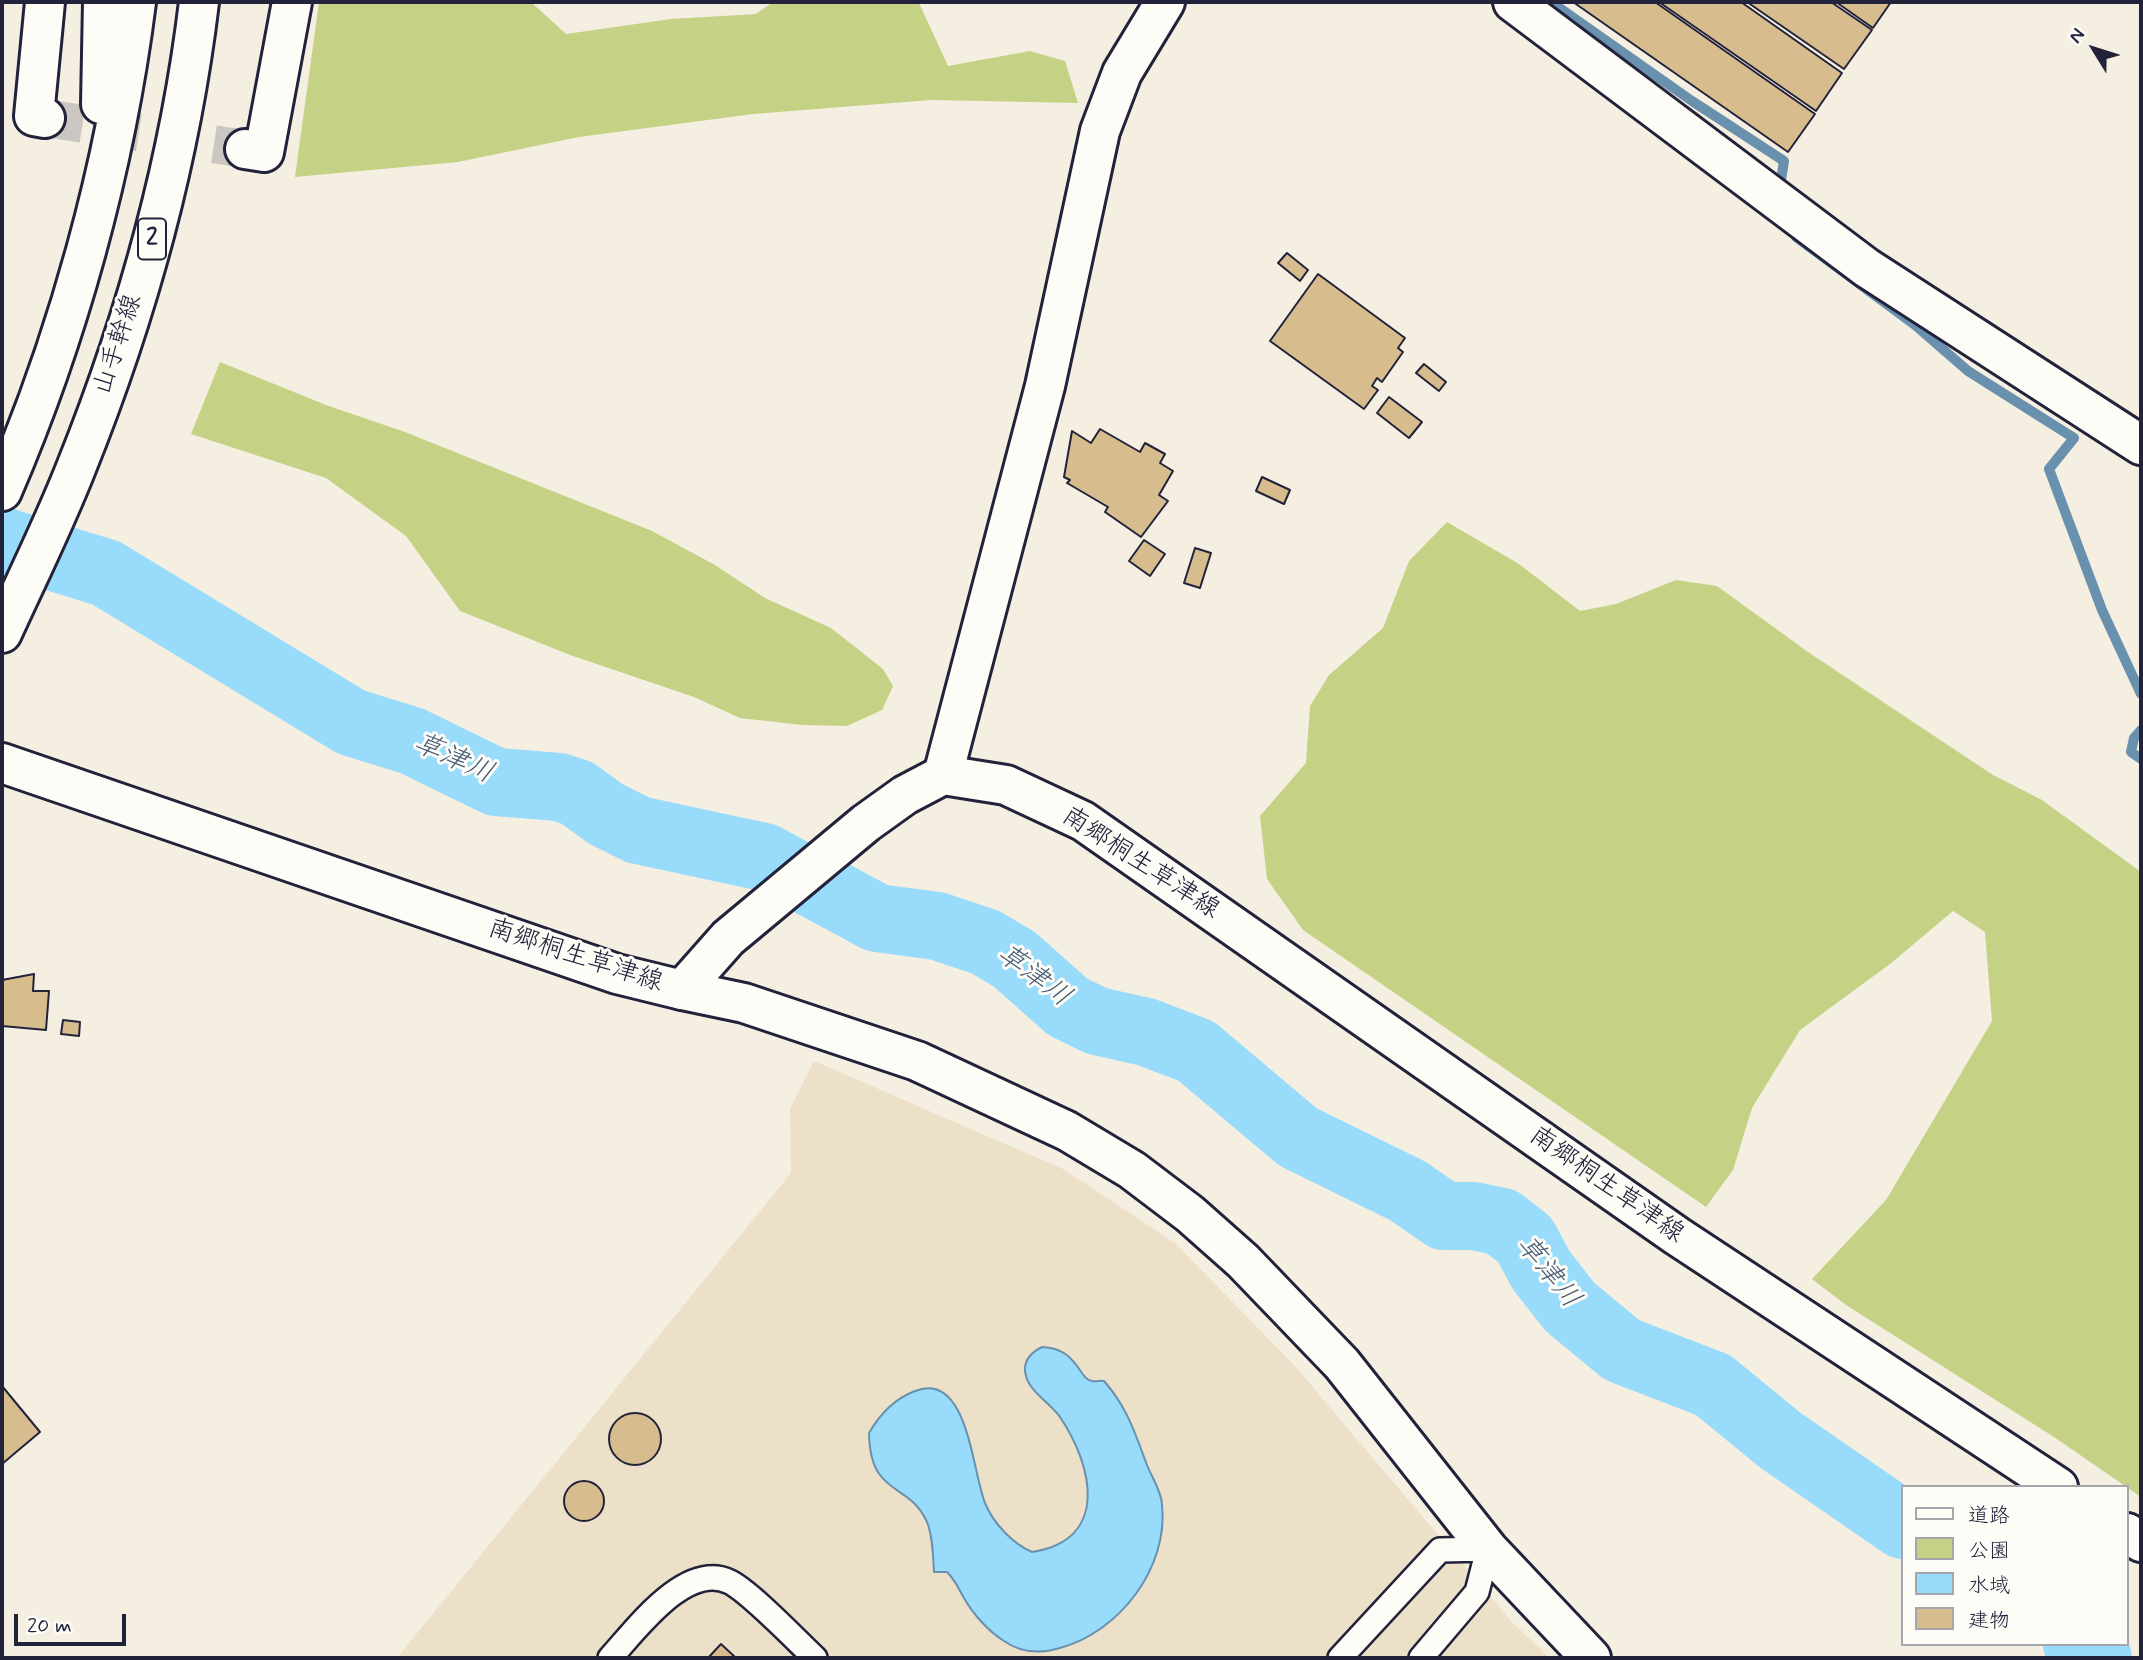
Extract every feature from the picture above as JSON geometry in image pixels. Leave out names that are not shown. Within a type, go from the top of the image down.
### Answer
[{"type":"main road","points":[[44,2],[34,116],[45,118]]},
{"type":"main road","points":[[99,201],[103,2]]},
{"type":"main road","points":[[2,492],[63,326],[99,201],[131,43],[136,2]]},
{"type":"main road","name":"山手幹線","points":[[2,633],[76,469],[122,341],[162,206],[192,59],[199,2]]},
{"type":"main road","points":[[245,149],[264,152],[292,2]]},
{"type":"main road","points":[[943,775],[1045,386],[1100,131],[1122,73],[1165,2]]},
{"type":"main road","points":[[1513,2],[1867,268],[2141,445]]},
{"type":"main road","name":"南郷桐生草津線","points":[[2,763],[617,974],[682,990],[728,938],[866,823],[905,795],[943,775],[1006,785],[1083,821],[1677,1236],[2055,1485]]},
{"type":"main road","points":[[682,990],[744,1003],[917,1061],[1067,1131],[1132,1170],[1190,1214],[1243,1262],[1342,1364],[1488,1549],[1591,1658]]},
{"type":"lane","points":[[1340,1658],[1440,1550],[1488,1549],[1477,1592],[1422,1658]]},
{"type":"lane","points":[[610,1658],[660,1603],[682,1587],[704,1579],[729,1581],[810,1657]]},
{"type":"shaded area","points":[[814,1061],[1063,1169],[1175,1243],[1294,1365],[1512,1622],[1550,1658],[397,1658],[791,1173],[790,1109]]},
{"type":"green space","points":[[319,2],[531,2],[566,34],[671,19],[756,14],[773,2],[919,3],[948,66],[1030,51],[1065,61],[1078,103],[931,100],[753,114],[579,137],[458,162],[295,177]]},
{"type":"green space","points":[[220,362],[326,405],[405,432],[652,531],[715,565],[765,598],[831,628],[883,669],[893,686],[882,710],[847,726],[802,725],[740,718],[694,697],[570,655],[460,611],[406,536],[326,478],[191,434]]},
{"type":"green space","points":[[1447,522],[1519,564],[1580,611],[1616,604],[1676,580],[1717,586],[1808,652],[1993,775],[2042,800],[2141,872],[2141,1497],[2129,1489],[2129,1485],[2124,1485],[2054,1437],[1846,1305],[1812,1279],[1886,1200],[1992,1021],[1985,932],[1953,911],[1890,964],[1800,1030],[1752,1108],[1733,1170],[1706,1207],[1303,930],[1267,879],[1260,816],[1306,763],[1310,706],[1329,675],[1383,628],[1409,561]]},
{"type":"water","points":[[1042,1347],[1063,1353],[1088,1379],[1104,1381],[1119,1401],[1160,1494],[1162,1528],[1148,1573],[1136,1594],[1120,1612],[1102,1628],[1082,1640],[1038,1652],[1017,1648],[998,1637],[976,1616],[947,1572],[934,1572],[932,1540],[927,1522],[919,1509],[883,1479],[876,1469],[869,1433],[888,1408],[907,1394],[933,1388],[946,1395],[957,1409],[965,1427],[985,1503],[998,1525],[1032,1552],[1057,1545],[1074,1533],[1084,1517],[1088,1498],[1081,1457],[1071,1436],[1060,1417],[1036,1393],[1026,1376],[1028,1358]]},
{"type":"building","points":[[1573,2],[1655,2],[1815,114],[1788,152]]},
{"type":"building","points":[[1659,2],[1741,2],[1842,73],[1816,111]]},
{"type":"building","points":[[1747,2],[1831,2],[1872,30],[1844,69]]},
{"type":"building","points":[[1836,2],[1891,2],[1873,28]]},
{"type":"building","points":[[1287,253],[1308,270],[1300,281],[1278,263]]},
{"type":"building","points":[[1318,274],[1405,338],[1398,348],[1403,352],[1382,382],[1377,378],[1372,386],[1378,390],[1364,409],[1270,341]]},
{"type":"building","points":[[1424,364],[1446,382],[1439,391],[1416,373]]},
{"type":"building","points":[[1389,397],[1422,422],[1409,438],[1377,413]]},
{"type":"building","points":[[1100,429],[1140,452],[1145,443],[1165,454],[1160,463],[1173,471],[1159,495],[1168,501],[1141,537],[1105,512],[1108,507],[1067,483],[1070,480],[1064,477],[1072,431],[1091,443]]},
{"type":"building","points":[[1262,477],[1290,490],[1284,504],[1256,491]]},
{"type":"building","points":[[1144,540],[1165,554],[1150,576],[1129,561]]},
{"type":"building","points":[[1195,548],[1211,553],[1200,588],[1184,583]]},
{"type":"building","points":[[34,974],[33,991],[49,991],[46,1030],[2,1026],[2,980]]},
{"type":"building","points":[[63,1020],[80,1022],[79,1036],[61,1034]]},
{"type":"building","points":[[2,1386],[40,1432],[2,1464]]},
{"type":"building","points":[[635,1413],[654,1420],[661,1439],[654,1458],[635,1465],[616,1458],[609,1439],[616,1420]]},
{"type":"building","points":[[584,1481],[592,1482],[598,1487],[603,1493],[603,1509],[598,1515],[592,1520],[584,1521],[576,1520],[570,1515],[565,1509],[564,1501],[565,1493],[570,1487],[576,1482]]},
{"type":"building","points":[[721,1644],[736,1658],[708,1658]]},
{"type":"waterway","points":[[1551,2],[1692,101],[1784,161],[1779,193]]},
{"type":"waterway","points":[[1796,237],[1915,325],[1968,371],[2074,438],[2049,469],[2102,610],[2141,694]]},
{"type":"waterway","name":"草津川","points":[[2,541],[106,573],[351,722],[412,741],[496,782],[559,787],[577,793],[606,814],[638,830],[764,857],[877,918],[937,926],[985,942],[1014,959],[1068,1007],[1097,1021],[1146,1032],[1196,1051],[1298,1137],[1408,1191],[1444,1216],[1474,1216],[1502,1222],[1525,1240],[1541,1270],[1570,1307],[1622,1350],[1713,1385],[1780,1440],[1902,1524]]},
{"type":"waterway","points":[[2141,730],[2134,738],[2131,752],[2141,759]]},
{"type":"waterway","name":"草津川","points":[[2080,1646],[2098,1658]]},
{"type":"tunnel","points":[[45,118],[245,149]]}]
